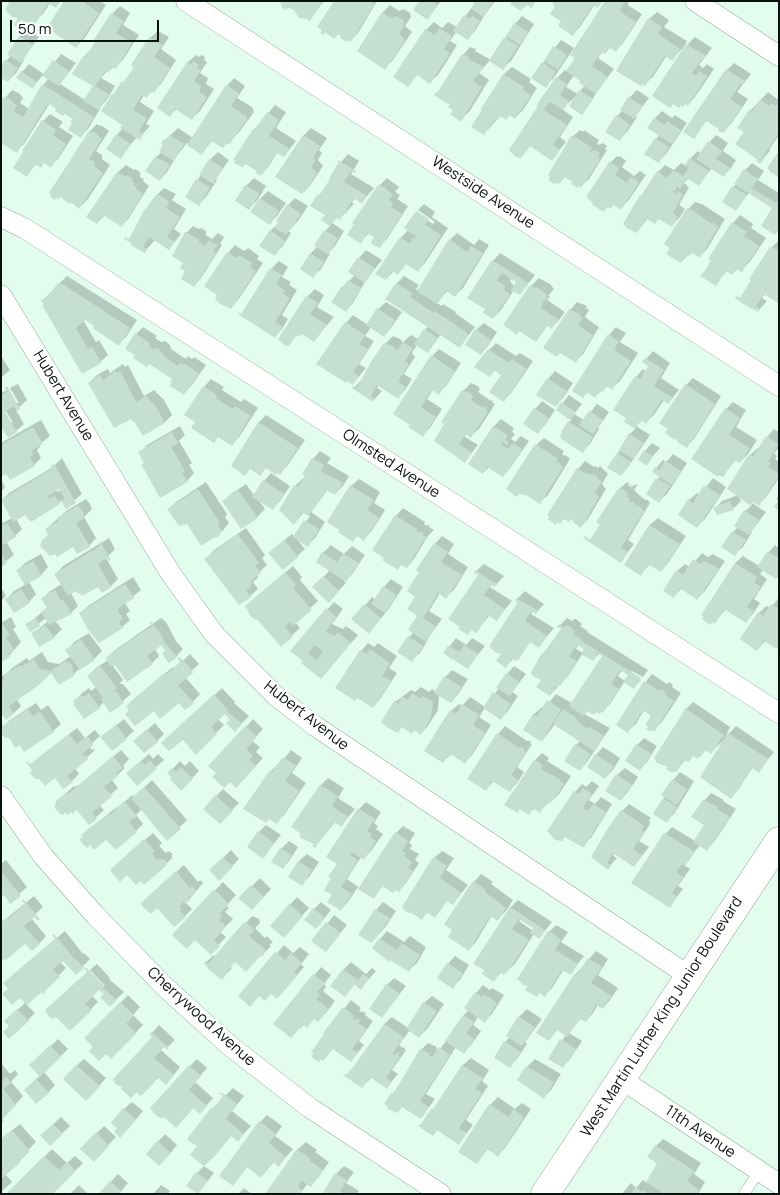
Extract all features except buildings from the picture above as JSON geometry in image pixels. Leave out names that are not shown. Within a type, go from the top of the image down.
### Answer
[{"type":"main road","name":"West Martin Luther King Junior Boulevard","points":[[545,1194],[779,841]]},
{"type":"street","name":"Westside Avenue","points":[[186,1],[779,386]]},
{"type":"street","points":[[695,1],[779,56]]},
{"type":"street","name":"Olmsted Avenue","points":[[1,217],[38,238],[779,714]]},
{"type":"street","name":"Hubert Avenue","points":[[1,295],[171,574],[214,634],[276,696],[315,726],[689,976]]},
{"type":"street","name":"Cherrywood Avenue","points":[[1,796],[43,856],[95,915],[165,987],[230,1046],[310,1108],[441,1194]]},
{"type":"street","name":"11th Avenue","points":[[621,1079],[779,1184]]},
{"type":"lane","points":[[744,1194],[759,1171]]}]
